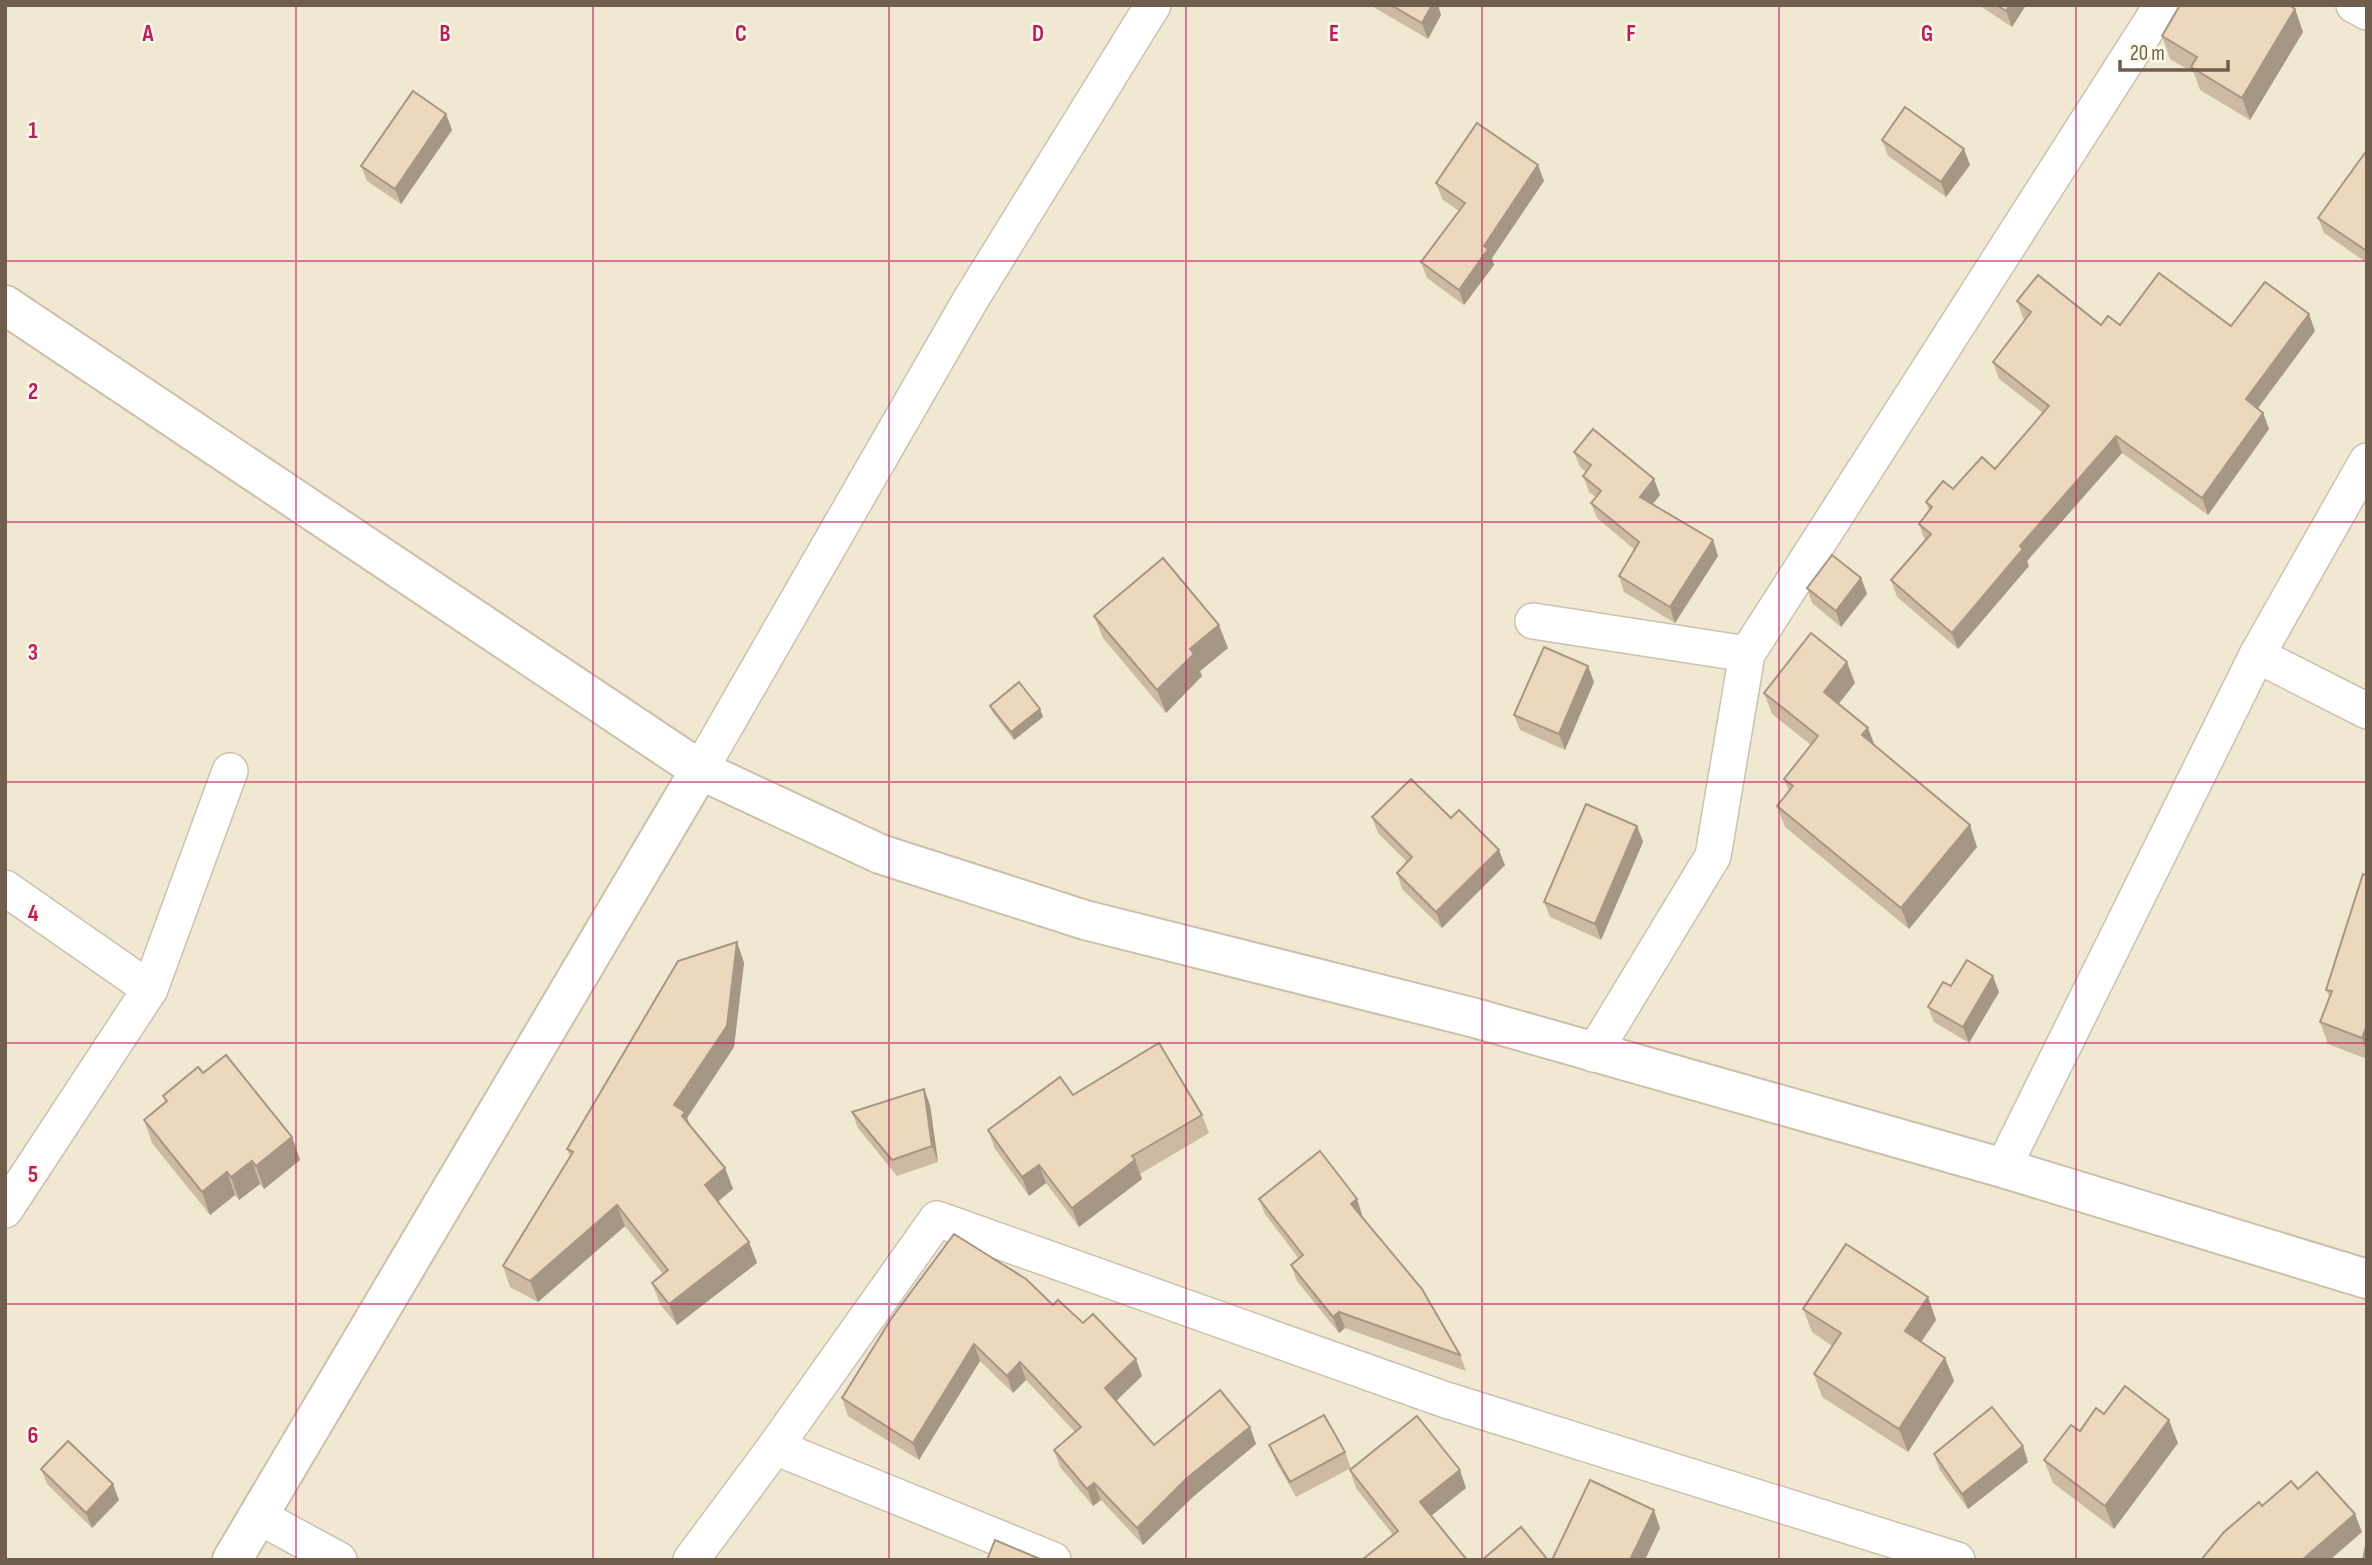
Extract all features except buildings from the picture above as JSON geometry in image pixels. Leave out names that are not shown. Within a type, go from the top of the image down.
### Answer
[{"type":"street","points":[[232,1560],[700,771],[971,299],[1153,5]]},
{"type":"street","points":[[1592,1054],[1713,856],[1747,654],[2162,5]]},
{"type":"street","points":[[2354,5],[2367,12]]},
{"type":"street","points":[[5,305],[700,771],[880,854],[1073,916],[1475,1018],[1592,1054],[2003,1168],[2367,1279]]},
{"type":"street","points":[[2003,1168],[2257,655],[2367,461]]},
{"type":"street","points":[[1533,621],[1747,654]]},
{"type":"street","points":[[2257,655],[2367,711]]},
{"type":"street","points":[[5,1210],[150,989],[230,771]]},
{"type":"street","points":[[5,888],[150,989]]},
{"type":"street","points":[[691,1560],[937,1219],[1443,1399],[1956,1560]]},
{"type":"street","points":[[775,1447],[1053,1560]]},
{"type":"street","points":[[258,1516],[338,1560]]},
{"type":"shaded area","points":[[5,5],[2367,5],[2367,1560],[5,1560]]}]
